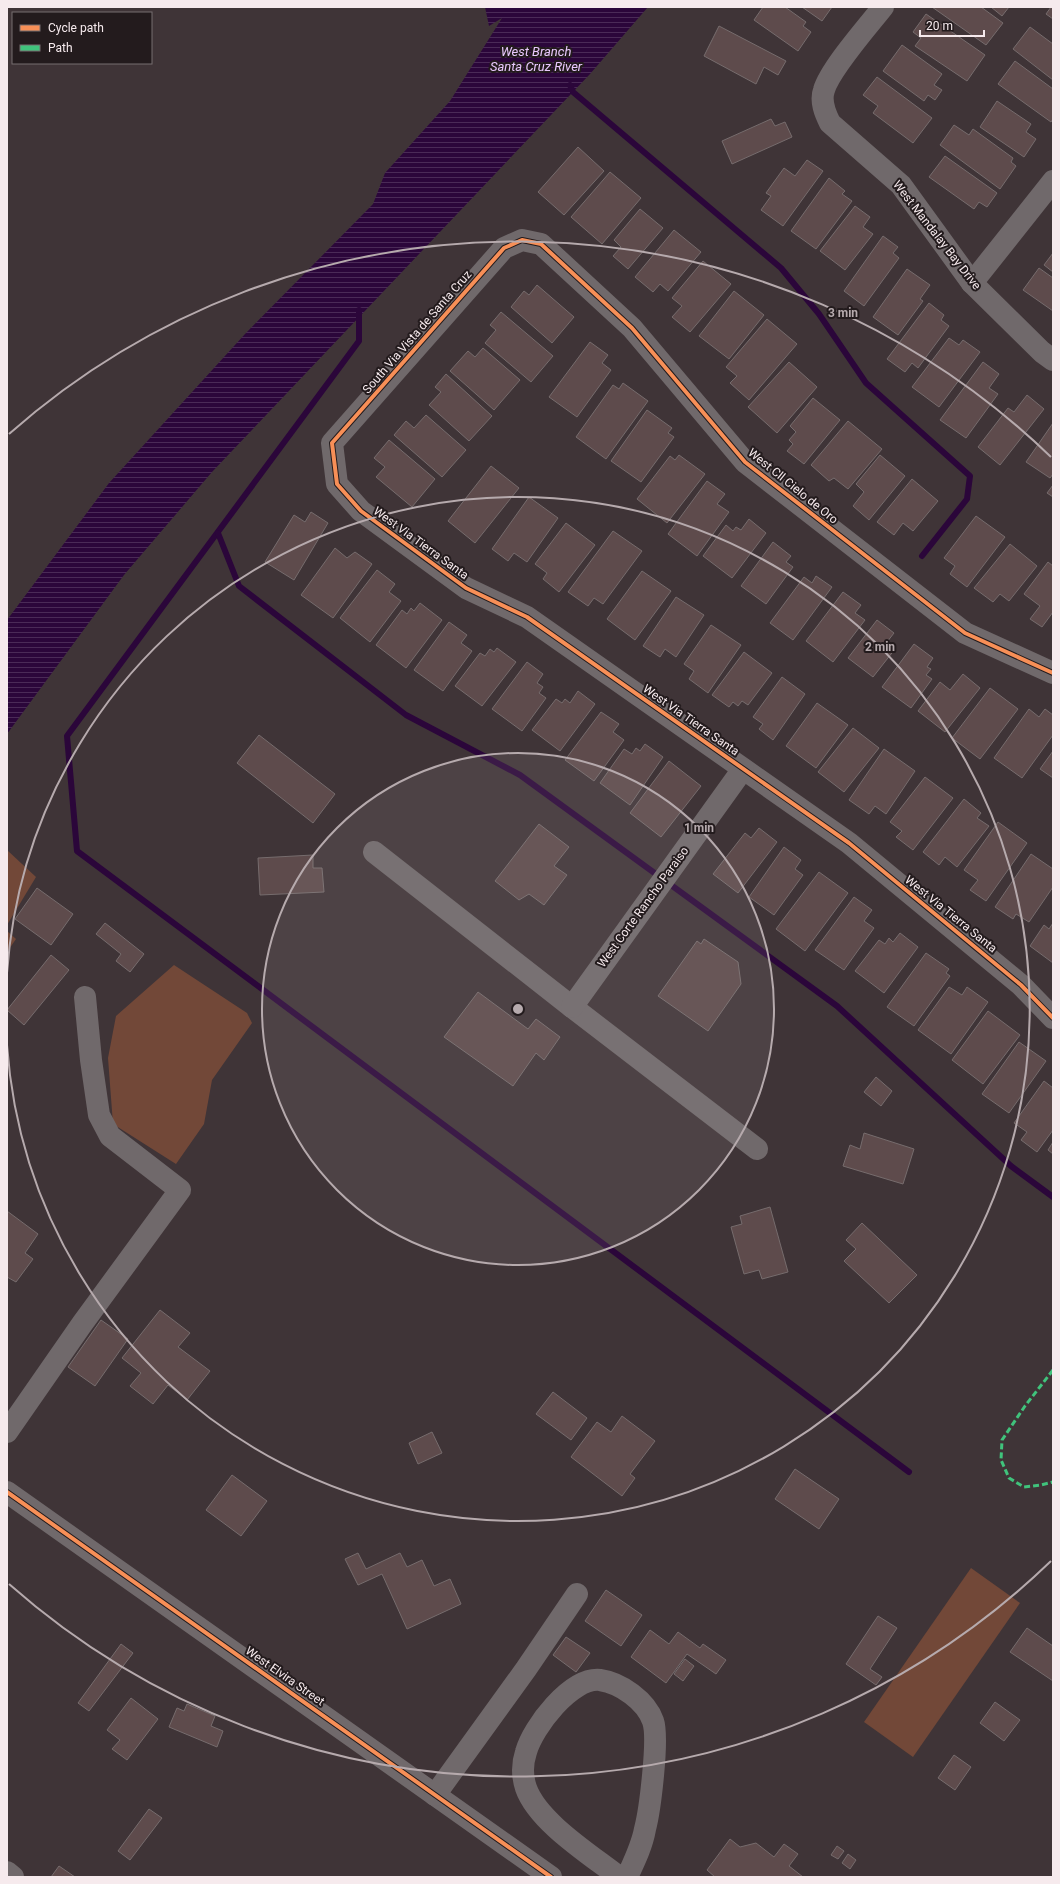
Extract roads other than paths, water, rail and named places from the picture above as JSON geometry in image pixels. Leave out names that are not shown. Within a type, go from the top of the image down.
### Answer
[{"type":"street","name":"West Mandalay Bay Drive","points":[[883,7],[832,74],[823,91],[823,108],[830,123],[901,185],[972,283],[1053,360]]},
{"type":"street","points":[[972,283],[1053,181]]},
{"type":"street","name":"South Via Vista de Santa Cruz","points":[[332,443],[504,248],[522,240]]},
{"type":"street","name":"West Cll Cielo de Oro","points":[[522,240],[540,244],[632,328],[745,462],[965,633],[1053,673]]},
{"type":"street","name":"West Via Tierra Santa","points":[[332,443],[337,484],[361,511],[466,588],[527,617],[849,843],[1021,985],[1053,1018]]},
{"type":"street","name":"West Corte Rancho Paraiso","points":[[572,1007],[743,769]]},
{"type":"street","points":[[374,852],[572,1007],[757,1148]]},
{"type":"street","points":[[7,1432],[82,1324],[180,1190],[110,1136],[99,1115],[91,1060],[85,997]]},
{"type":"street","name":"West Elvira Street","points":[[7,1492],[551,1877]]},
{"type":"street","points":[[435,1795],[526,1669],[577,1594]]},
{"type":"street","points":[[619,1877],[560,1832],[538,1808],[527,1789],[522,1772],[526,1752],[534,1734],[551,1711],[567,1693],[584,1683],[599,1680],[616,1686],[634,1696],[646,1708],[653,1721],[656,1741],[645,1829],[627,1877]]},
{"type":"street","points":[[7,1872],[13,1877]]},
{"type":"water","name":"West Branch Santa Cruz River","points":[[485,7],[648,7],[590,74],[212,472],[124,575],[7,734],[7,620],[109,483],[245,334],[373,204],[385,173],[450,101],[502,18],[489,26]]},
{"type":"waterway","points":[[570,85],[573,92],[781,268],[819,314],[866,383],[970,476],[967,499],[922,556]]},
{"type":"waterway","points":[[359,310],[359,341],[67,736],[77,851],[909,1472]]},
{"type":"waterway","points":[[218,533],[239,586],[406,715],[520,775],[837,1006],[1011,1166],[1053,1197]]}]
